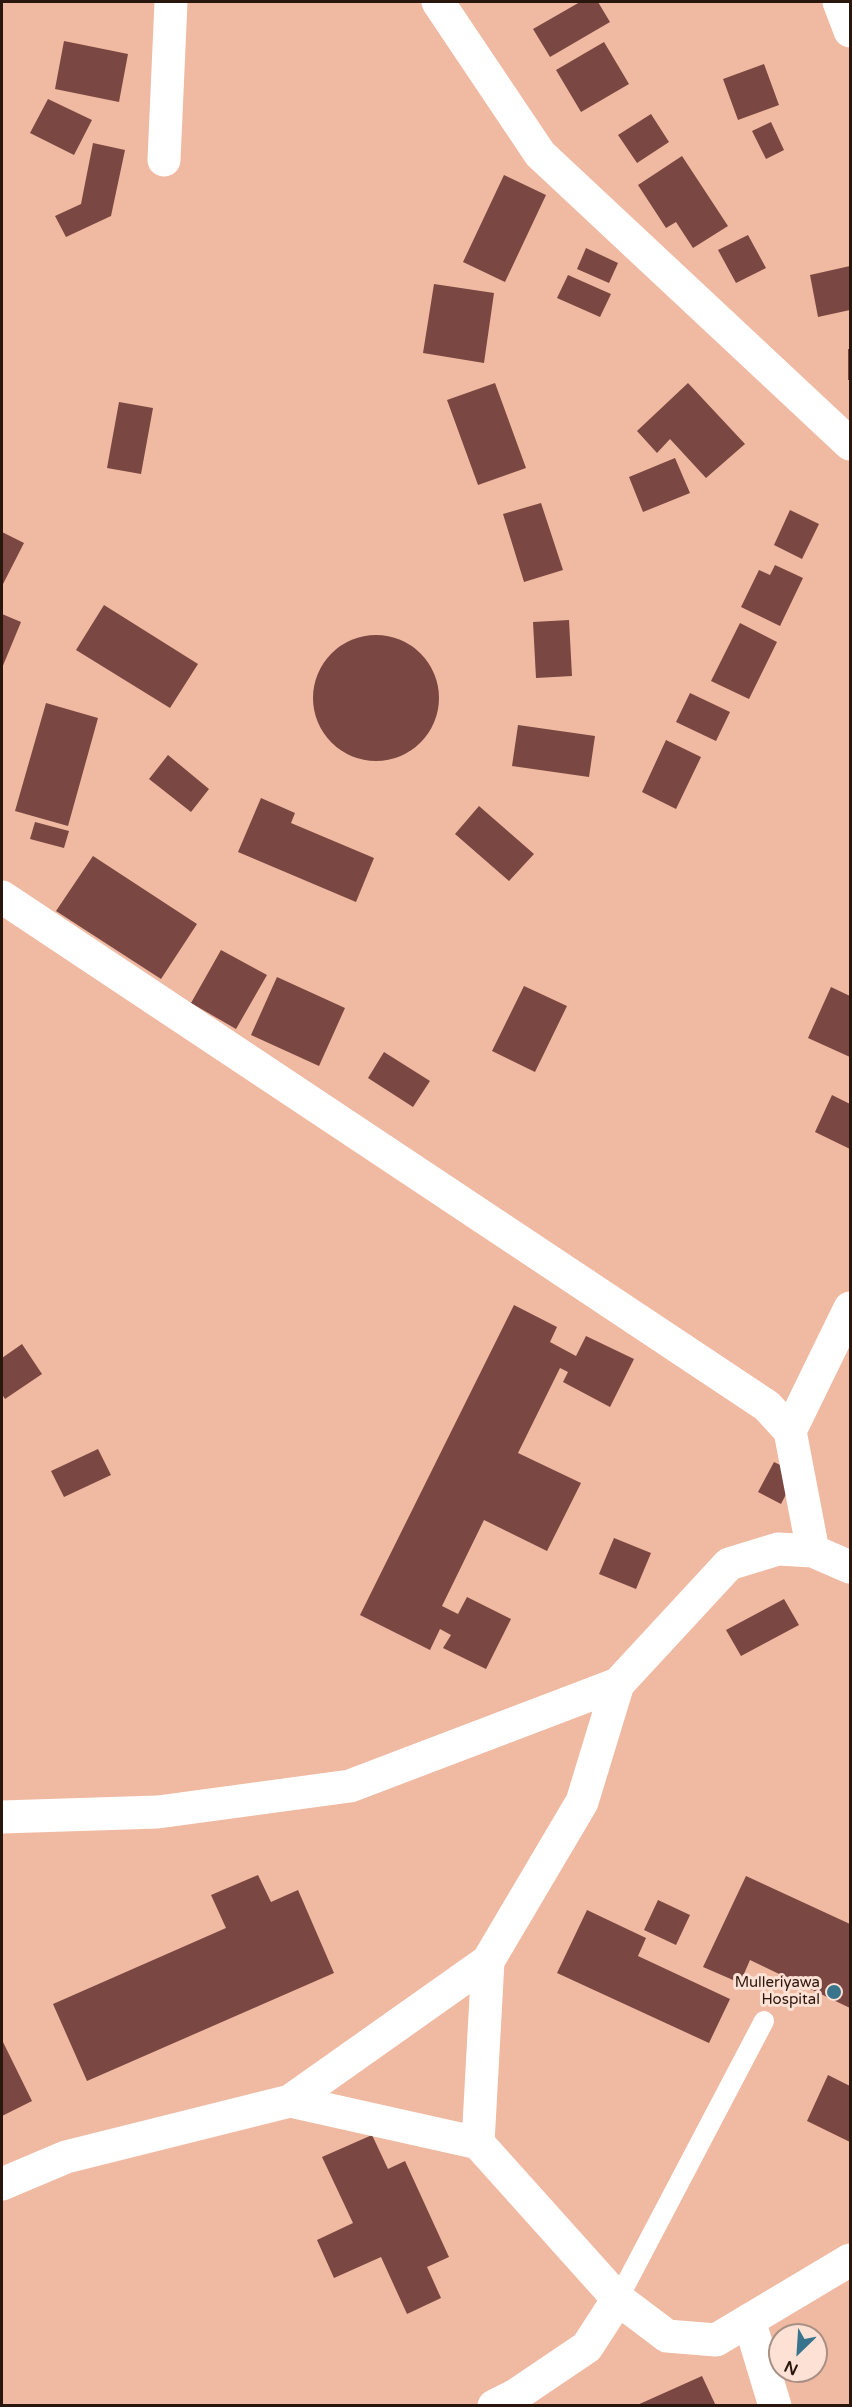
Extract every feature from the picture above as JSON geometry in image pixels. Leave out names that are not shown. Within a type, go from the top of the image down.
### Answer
[{"type":"street","points":[[164,160],[171,2]]},
{"type":"street","points":[[438,2],[540,154],[850,444]]},
{"type":"street","points":[[839,2],[850,32]]},
{"type":"street","points":[[2,897],[767,1406],[790,1431],[813,1551]]},
{"type":"street","points":[[790,1431],[850,1308]]},
{"type":"street","points":[[2,2184],[66,2157],[290,2101],[488,1961],[582,1802],[618,1684],[729,1564],[778,1549],[813,1551],[850,1567]]},
{"type":"street","points":[[2,1817],[158,1812],[351,1786],[618,1684]]},
{"type":"street","points":[[478,2143],[488,1961]]},
{"type":"street","points":[[290,2101],[478,2143],[618,2299],[667,2336],[716,2340],[850,2260]]},
{"type":"street","points":[[494,2406],[516,2395],[587,2347],[618,2299]]},
{"type":"street","points":[[749,2320],[775,2406]]},
{"type":"lane","points":[[618,2299],[764,2021]]},
{"type":"building","points":[[580,2],[598,2],[610,22],[550,57],[533,29]]},
{"type":"building","points":[[64,41],[128,54],[119,102],[55,89]]},
{"type":"building","points":[[604,42],[629,84],[581,112],[556,70]]},
{"type":"building","points":[[764,64],[779,105],[738,120],[723,79]]},
{"type":"building","points":[[48,99],[92,120],[74,155],[30,133]]},
{"type":"building","points":[[651,114],[669,142],[637,163],[618,135]]},
{"type":"building","points":[[771,122],[784,150],[766,159],[752,131]]},
{"type":"building","points":[[93,143],[125,150],[111,216],[66,237],[55,216],[81,204]]},
{"type":"building","points":[[682,156],[728,226],[693,248],[676,222],[666,228],[638,185]]},
{"type":"building","points":[[504,175],[546,195],[505,282],[463,262]]},
{"type":"building","points":[[748,235],[766,268],[736,283],[718,250]]},
{"type":"building","points":[[586,248],[618,263],[609,283],[577,269]]},
{"type":"building","points":[[850,266],[850,310],[818,317],[810,275]]},
{"type":"building","points":[[568,275],[611,294],[600,317],[557,298]]},
{"type":"building","points":[[434,284],[494,293],[484,363],[423,353]]},
{"type":"building","points":[[848,349],[850,349],[850,380],[848,380]]},
{"type":"building","points":[[495,383],[526,468],[478,485],[447,400]]},
{"type":"building","points":[[688,383],[745,444],[706,478],[670,439],[657,453],[637,431]]},
{"type":"building","points":[[119,402],[153,408],[141,474],[107,468]]},
{"type":"building","points":[[675,458],[690,493],[643,512],[629,477]]},
{"type":"building","points":[[541,503],[563,570],[524,582],[503,514]]},
{"type":"building","points":[[790,510],[819,524],[802,559],[774,545]]},
{"type":"building","points":[[2,532],[24,543],[2,586]]},
{"type":"building","points":[[775,565],[803,578],[780,626],[741,607],[759,570],[770,575]]},
{"type":"building","points":[[104,605],[198,664],[170,708],[76,650]]},
{"type":"building","points":[[2,614],[21,622],[2,668]]},
{"type":"building","points":[[569,620],[572,676],[536,678],[533,622]]},
{"type":"building","points":[[740,623],[777,642],[749,699],[711,681]]},
{"type":"building","points":[[376,635],[400,640],[420,654],[434,674],[439,698],[434,722],[420,742],[400,756],[376,761],[352,756],[332,742],[318,722],[313,698],[318,674],[332,654],[352,640]]},
{"type":"building","points":[[690,693],[730,712],[716,741],[676,722]]},
{"type":"building","points":[[46,703],[98,718],[68,826],[15,811]]},
{"type":"building","points":[[518,725],[595,736],[589,777],[512,766]]},
{"type":"building","points":[[666,740],[701,757],[676,809],[642,792]]},
{"type":"building","points":[[168,755],[209,789],[191,812],[149,779]]},
{"type":"building","points":[[261,798],[295,813],[291,823],[374,858],[356,902],[238,852]]},
{"type":"building","points":[[479,806],[534,854],[509,881],[455,834]]},
{"type":"building","points":[[35,822],[69,831],[64,848],[30,839]]},
{"type":"building","points":[[93,856],[197,924],[161,979],[56,911]]},
{"type":"building","points":[[221,950],[267,975],[236,1029],[191,1003]]},
{"type":"building","points":[[277,977],[345,1008],[319,1066],[251,1035]]},
{"type":"building","points":[[524,986],[567,1006],[535,1072],[492,1051]]},
{"type":"building","points":[[831,987],[850,996],[850,1057],[808,1038]]},
{"type":"building","points":[[384,1052],[430,1081],[413,1107],[368,1078]]},
{"type":"building","points":[[832,1095],[850,1104],[850,1149],[815,1132]]},
{"type":"building","points":[[514,1305],[557,1327],[550,1342],[576,1356],[586,1336],[634,1359],[610,1407],[563,1382],[568,1372],[560,1368],[518,1453],[581,1483],[547,1551],[484,1520],[442,1606],[458,1614],[467,1597],[511,1619],[486,1669],[443,1648],[451,1635],[440,1629],[430,1650],[360,1615]]},
{"type":"building","points":[[22,1344],[42,1374],[5,1399],[2,1394],[2,1358]]},
{"type":"building","points":[[98,1449],[111,1475],[64,1497],[51,1471]]},
{"type":"building","points":[[774,1462],[797,1473],[781,1504],[758,1492]]},
{"type":"building","points":[[614,1538],[651,1553],[636,1589],[599,1574]]},
{"type":"building","points":[[784,1599],[799,1625],[741,1656],[726,1630]]},
{"type":"building","points":[[258,1875],[271,1902],[298,1890],[334,1973],[87,2081],[53,2004],[226,1928],[211,1895]]},
{"type":"building","points":[[746,1876],[850,1924],[850,2008],[750,1960],[740,1983],[703,1967]]},
{"type":"building","points":[[658,1900],[690,1915],[676,1945],[644,1930]]},
{"type":"building","points":[[587,1910],[646,1938],[638,1956],[730,1999],[709,2043],[557,1973]]},
{"type":"building","points":[[2,2040],[32,2101],[2,2116]]},
{"type":"building","points":[[828,2075],[850,2086],[850,2142],[807,2121]]},
{"type":"building","points":[[372,2135],[388,2169],[405,2161],[449,2257],[427,2267],[441,2298],[407,2314],[381,2257],[334,2278],[317,2240],[353,2223],[322,2157]]},
{"type":"building","points":[[702,2376],[716,2406],[635,2406]]},
{"type":"place","name":"Mulleriyawa Hospital","points":[[834,1992]]}]
